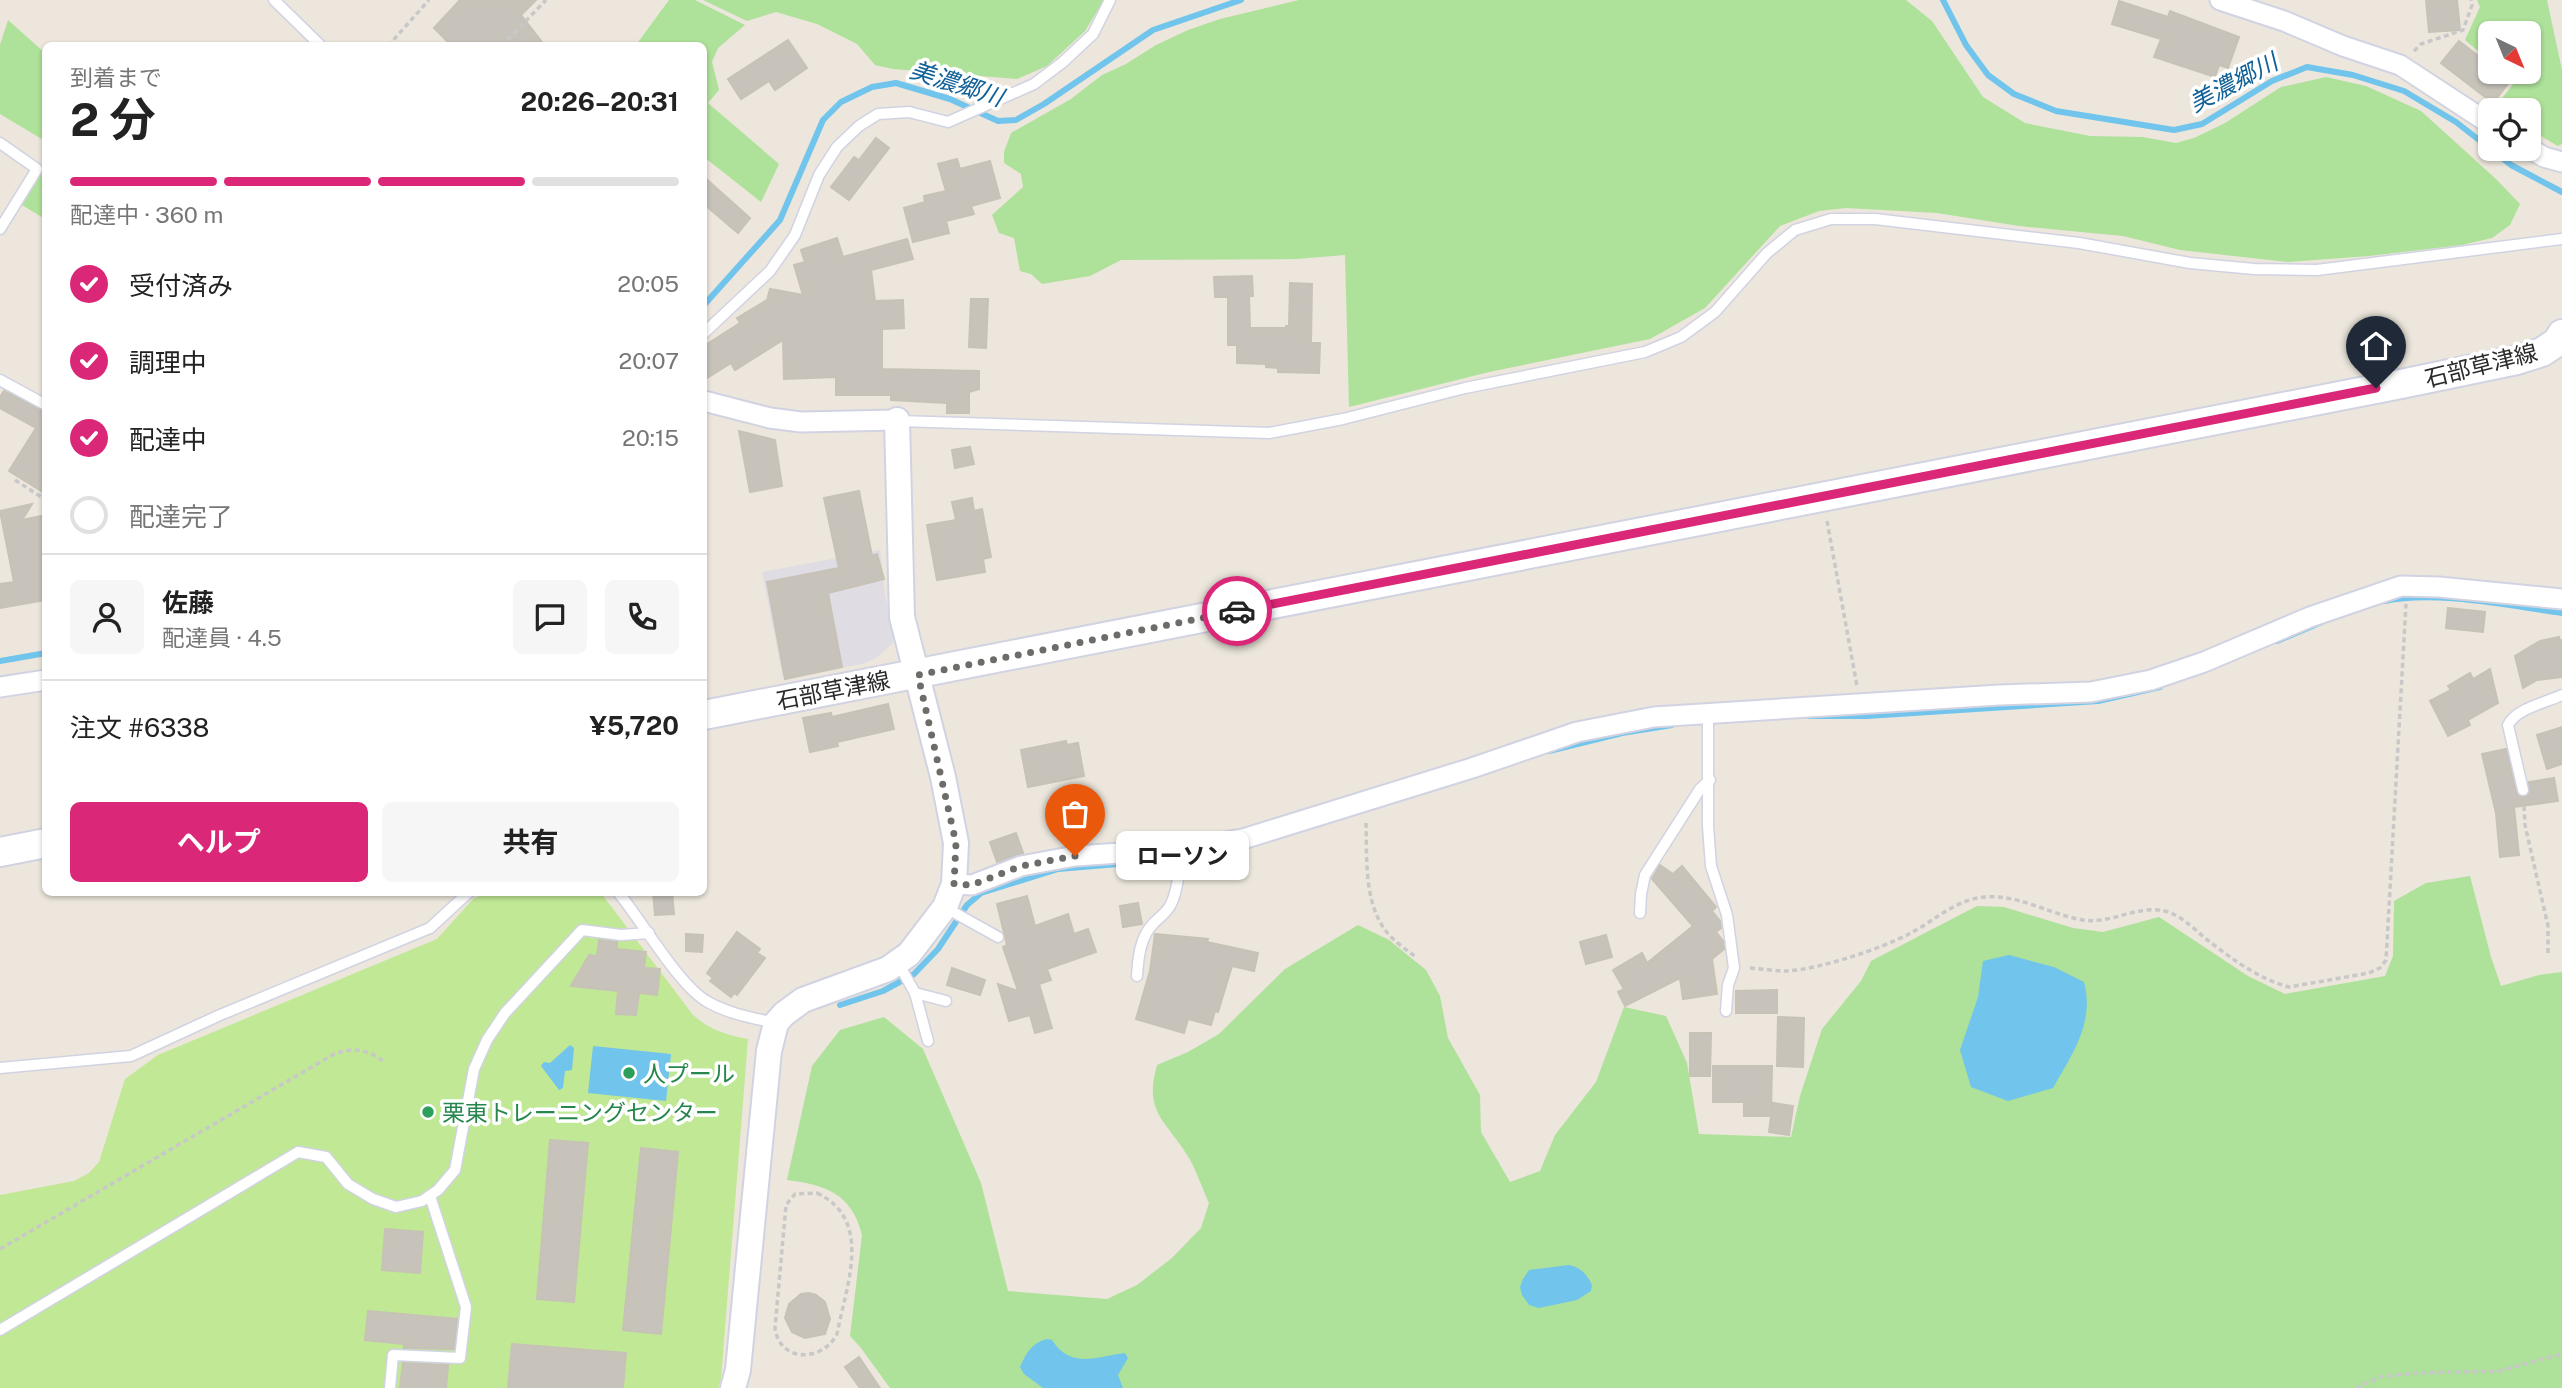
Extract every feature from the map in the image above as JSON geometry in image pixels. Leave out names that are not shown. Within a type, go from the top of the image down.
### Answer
[{"type":"main road","name":"石部草津線","points":[[707,714],[2517,360],[2542,352],[2560,341]]},
{"type":"main road","points":[[0,852],[42,844]]},
{"type":"street","points":[[2220,0],[2400,65],[2478,116]]},
{"type":"street","points":[[2278,0],[2284,21]]},
{"type":"street","points":[[2541,156],[2562,162]]},
{"type":"street","points":[[707,402],[770,418],[801,422],[897,421],[902,617],[956,843],[955,905]]},
{"type":"street","points":[[733,1388],[738,1370],[769,1051],[776,1023],[784,1013],[803,1000],[888,969],[907,979],[909,954],[972,885],[1021,866],[1075,856],[1180,857],[1472,768],[1577,732],[1654,717],[1708,719],[1998,695],[2091,692],[2151,680],[2204,662],[2310,617],[2401,586],[2562,599]]},
{"type":"street","points":[[0,687],[42,681]]},
{"type":"lane","points":[[274,0],[317,42]]},
{"type":"lane","points":[[707,331],[770,271],[795,234],[819,175],[837,147],[859,126],[878,114],[909,112],[948,122],[1034,84],[1093,34],[1110,0]]},
{"type":"lane","points":[[0,143],[37,169],[0,229]]},
{"type":"lane","points":[[897,421],[1269,433],[1343,419],[1465,388],[1645,352],[1681,337],[1715,312],[1767,253],[1795,230],[1831,219],[1875,219],[2079,243],[2190,263],[2254,269],[2317,270],[2562,239]]},
{"type":"lane","points":[[0,380],[42,403]]},
{"type":"lane","points":[[2523,789],[2508,726],[2511,719],[2521,713],[2562,695]]},
{"type":"lane","points":[[1708,719],[1708,826],[1711,866],[1727,915],[1734,968],[1728,985],[1726,1011]]},
{"type":"lane","points":[[1640,913],[1646,875],[1700,789],[1710,780]]},
{"type":"lane","points":[[1137,976],[1138,957],[1151,925],[1164,915],[1172,903],[1180,857]]},
{"type":"lane","points":[[0,1068],[131,1056],[233,1010],[430,928],[464,896]]},
{"type":"lane","points":[[621,896],[688,986],[706,1001],[735,1014],[776,1023]]},
{"type":"lane","points":[[955,905],[998,937]]},
{"type":"lane","points":[[0,1330],[298,1152],[326,1157],[348,1184],[373,1199],[396,1207],[422,1201],[438,1191],[455,1170],[474,1069],[487,1040],[505,1013],[582,930],[621,936],[649,933]]},
{"type":"lane","points":[[907,979],[946,1001]]},
{"type":"lane","points":[[907,979],[928,1041]]},
{"type":"lane","points":[[390,1388],[393,1355],[460,1358],[466,1307],[430,1196]]},
{"type":"path","points":[[392,42],[429,0]]},
{"type":"path","points":[[506,42],[546,0]]},
{"type":"path","points":[[2400,65],[2421,44],[2463,30],[2472,5],[2471,0]]},
{"type":"path","points":[[15,480],[42,497]]},
{"type":"path","points":[[1822,496],[1860,705]]},
{"type":"path","points":[[1734,968],[1788,971],[1839,960],[1911,933],[1951,908],[1983,897],[2004,897],[2085,920],[2147,909],[2164,910],[2179,917],[2231,958],[2288,987],[2369,973],[2380,968],[2385,960],[2406,602]]},
{"type":"path","points":[[2523,789],[2525,825],[2548,926],[2548,955]]},
{"type":"path","points":[[1365,816],[1368,880],[1374,909],[1383,928],[1416,957]]},
{"type":"path","points":[[0,1249],[334,1054],[347,1049],[365,1050],[383,1062]]},
{"type":"path","points":[[817,1193],[832,1200],[847,1222],[853,1250],[837,1334],[831,1346],[819,1353],[792,1353],[776,1336],[775,1328],[786,1205],[795,1194],[817,1193]]},
{"type":"path","points":[[2356,1388],[2380,1377],[2417,1373],[2498,1371],[2562,1354]]},
{"type":"shaded area","points":[[880,550],[885,595],[894,636],[892,644],[876,658],[863,664],[783,678],[762,572]]},
{"type":"green space","points":[[669,0],[695,0],[745,25],[718,48],[712,62],[719,90],[708,103],[779,164],[761,202],[707,159],[707,42],[638,42]]},
{"type":"green space","points":[[703,0],[1104,0],[1085,31],[1047,66],[1017,79],[893,69],[875,65],[857,44],[817,24],[776,12],[747,21]]},
{"type":"green space","points":[[1299,0],[1906,0],[1932,21],[1983,97],[2025,123],[2090,136],[2143,137],[2176,143],[2194,138],[2225,123],[2281,87],[2326,77],[2366,86],[2421,111],[2520,204],[2510,225],[2492,238],[2462,245],[2369,256],[2288,262],[2180,250],[2123,236],[2019,226],[1937,213],[1846,208],[1819,211],[1780,226],[1705,308],[1650,339],[1489,372],[1349,407],[1345,255],[1296,259],[1121,260],[1090,276],[1042,284],[1031,274],[1020,271],[1014,238],[999,233],[992,215],[1023,187],[1021,174],[1004,163],[1004,152],[1011,133],[1071,99],[1102,75],[1188,30],[1220,19]]},
{"type":"green space","points":[[2477,0],[2547,0],[2562,70],[2562,144],[2558,146],[2541,136],[2541,98],[2502,98],[2513,84],[2541,84],[2541,21],[2478,21],[2478,51],[2465,40],[2480,7]]},
{"type":"green space","points":[[8,20],[42,50],[42,139],[0,114],[0,45]]},
{"type":"green space","points":[[42,172],[42,217],[22,205]]},
{"type":"green space","points":[[2470,876],[2501,986],[2539,975],[2562,972],[2562,1388],[890,1388],[850,1336],[862,1235],[857,1221],[844,1200],[835,1194],[813,1185],[787,1180],[812,1066],[840,1030],[884,1017],[923,1049],[981,1183],[1008,1291],[1107,1299],[1137,1285],[1172,1258],[1201,1228],[1209,1203],[1189,1158],[1155,1106],[1153,1081],[1157,1065],[1188,1052],[1219,1034],[1285,969],[1358,925],[1389,940],[1426,970],[1440,996],[1448,1038],[1480,1095],[1481,1132],[1510,1182],[1540,1171],[1555,1135],[1596,1082],[1624,1007],[1666,1016],[1687,1063],[1699,1134],[1791,1137],[1800,1096],[1822,1029],[1861,981],[1871,961],[1977,906],[2004,907],[2073,928],[2103,932],[2159,917],[2248,976],[2285,994],[2385,976],[2393,956],[2394,901],[2426,883]]},
{"type":"green space","name":"栗東トレーニングセンター","points":[[603,896],[693,1015],[719,1031],[748,1039],[721,1379],[718,1388],[0,1388],[0,1195],[74,1181],[89,1173],[99,1162],[125,1079],[158,1055],[437,939],[474,898]]},
{"type":"water","points":[[2009,955],[2054,967],[2084,982],[2087,997],[2080,1038],[2053,1088],[2008,1101],[1971,1087],[1960,1050],[1978,997],[1983,961]]},
{"type":"water","points":[[570,1045],[574,1048],[572,1070],[565,1071],[563,1088],[559,1090],[541,1066],[544,1062],[550,1063]]},
{"type":"water","name":"人プール","points":[[593,1046],[671,1054],[666,1101],[588,1093]]},
{"type":"water","points":[[1569,1265],[1585,1274],[1592,1285],[1591,1291],[1577,1300],[1539,1308],[1529,1305],[1520,1287],[1529,1270]]},
{"type":"water","points":[[1047,1339],[1076,1358],[1125,1353],[1128,1358],[1118,1375],[1123,1388],[1043,1388],[1024,1374],[1020,1367],[1033,1346]]},
{"type":"building","points":[[460,0],[536,0],[521,15],[542,42],[448,42],[434,28]]},
{"type":"building","points":[[2426,0],[2457,0],[2460,30],[2429,32]]},
{"type":"building","points":[[2119,1],[2168,17],[2170,11],[2239,37],[2228,68],[2219,65],[2215,77],[2154,57],[2161,39],[2112,24]]},
{"type":"building","points":[[788,40],[807,68],[775,90],[769,81],[741,99],[728,79]]},
{"type":"building","points":[[2459,41],[2478,56],[2478,84],[2508,84],[2497,98],[2486,98],[2441,63]]},
{"type":"building","points":[[876,138],[889,148],[849,200],[831,187],[854,157],[859,160]]},
{"type":"building","points":[[957,159],[960,169],[990,161],[1000,198],[971,206],[974,214],[946,221],[949,233],[913,242],[904,208],[925,202],[924,196],[946,191],[938,164]]},
{"type":"building","points":[[707,180],[750,218],[738,233],[707,207]]},
{"type":"building","points":[[837,238],[843,257],[907,239],[913,259],[871,270],[875,301],[903,300],[904,328],[882,329],[882,369],[979,371],[979,389],[969,392],[969,413],[947,413],[947,403],[891,400],[891,395],[836,395],[836,377],[784,379],[783,340],[735,370],[731,363],[707,378],[707,344],[740,323],[737,318],[767,300],[770,289],[803,295],[794,265],[805,262],[801,250]]},
{"type":"building","points":[[1252,276],[1253,296],[1249,296],[1250,328],[1289,326],[1290,283],[1312,284],[1311,343],[1320,343],[1319,373],[1278,372],[1278,368],[1266,367],[1266,364],[1237,363],[1237,345],[1228,345],[1228,297],[1215,297],[1214,277]]},
{"type":"building","points":[[971,299],[988,299],[986,348],[969,347]]},
{"type":"building","points":[[4,391],[42,410],[42,492],[9,471],[36,428],[0,408],[0,397]]},
{"type":"building","points":[[739,431],[775,440],[782,486],[750,492]]},
{"type":"building","points":[[970,447],[974,464],[955,468],[952,450]]},
{"type":"building","points":[[859,491],[872,556],[877,554],[884,579],[828,593],[842,667],[785,679],[767,582],[839,568],[824,498]]},
{"type":"building","points":[[972,498],[974,511],[982,509],[991,557],[983,559],[985,572],[937,580],[927,525],[956,520],[952,502]]},
{"type":"building","points":[[32,504],[22,520],[42,516],[42,601],[0,608],[0,584],[14,582],[0,511]]},
{"type":"building","points":[[2448,608],[2485,612],[2483,632],[2446,628]]},
{"type":"building","points":[[2559,637],[2560,641],[2562,640],[2562,677],[2537,680],[2523,688],[2515,656],[2540,641]]},
{"type":"building","points":[[2490,669],[2498,703],[2468,720],[2470,725],[2448,736],[2430,701],[2451,690],[2448,686],[2470,673],[2473,679]]},
{"type":"building","points":[[888,704],[894,729],[837,742],[838,746],[810,752],[803,718],[831,713],[832,717]]},
{"type":"building","points":[[2562,727],[2562,764],[2547,769],[2537,735]]},
{"type":"building","points":[[1066,741],[1067,745],[1078,743],[1084,776],[1028,787],[1021,750]]},
{"type":"building","points":[[2506,749],[2518,796],[2529,795],[2529,782],[2554,778],[2558,801],[2514,807],[2519,855],[2500,857],[2496,813],[2482,754]]},
{"type":"building","points":[[1016,833],[1023,853],[997,862],[990,842]]},
{"type":"building","points":[[1660,865],[1673,874],[1682,866],[1716,907],[1712,911],[1720,921],[1721,928],[1716,932],[1723,941],[1724,949],[1712,959],[1717,994],[1683,999],[1680,978],[1625,1006],[1618,992],[1624,989],[1613,970],[1642,953],[1647,963],[1693,926],[1652,879]]},
{"type":"building","points":[[653,896],[672,896],[674,914],[655,915]]},
{"type":"building","points":[[1027,896],[1035,926],[1068,914],[1074,934],[1088,929],[1096,952],[1047,969],[1051,980],[1039,984],[1052,1028],[1035,1033],[1030,1015],[1009,1021],[998,984],[1018,991],[1003,947],[1007,945],[997,904]]},
{"type":"building","points":[[1138,903],[1142,924],[1123,927],[1120,906]]},
{"type":"building","points":[[737,932],[760,949],[757,953],[765,958],[737,995],[734,993],[731,997],[710,981],[713,978],[707,973]]},
{"type":"building","points":[[686,934],[703,935],[702,952],[686,951]]},
{"type":"building","points":[[1155,934],[1208,939],[1207,942],[1258,953],[1254,971],[1232,966],[1218,1012],[1215,1011],[1211,1025],[1188,1019],[1184,1033],[1136,1019],[1150,971]]},
{"type":"building","points":[[1606,935],[1612,957],[1586,964],[1580,942]]},
{"type":"building","points":[[599,940],[617,942],[617,949],[646,952],[644,968],[660,969],[657,995],[639,993],[636,1015],[616,1014],[618,991],[571,986],[589,955],[597,956]]},
{"type":"building","points":[[952,968],[985,980],[980,995],[947,985]]},
{"type":"building","points":[[1777,990],[1777,1013],[1736,1013],[1736,991]]},
{"type":"building","points":[[1778,1017],[1804,1018],[1803,1067],[1777,1066]]},
{"type":"building","points":[[1690,1033],[1711,1033],[1710,1076],[1690,1076]]},
{"type":"building","points":[[1713,1066],[1772,1066],[1771,1112],[1773,1103],[1793,1106],[1789,1135],[1769,1132],[1771,1116],[1744,1116],[1744,1102],[1713,1102]]},
{"type":"building","points":[[550,1140],[588,1143],[574,1302],[537,1299]]},
{"type":"building","points":[[641,1148],[678,1152],[661,1334],[623,1330]]},
{"type":"building","points":[[385,1229],[423,1232],[420,1273],[382,1270]]},
{"type":"building","points":[[809,1293],[825,1302],[830,1319],[825,1334],[805,1338],[792,1332],[785,1318],[789,1304],[801,1294]]},
{"type":"building","points":[[368,1311],[457,1319],[454,1349],[404,1348],[404,1344],[365,1340]]},
{"type":"building","points":[[512,1344],[626,1353],[623,1388],[508,1388]]},
{"type":"building","points":[[859,1357],[880,1388],[860,1388],[845,1367]]},
{"type":"building","points":[[403,1363],[448,1365],[446,1388],[400,1388]]},
{"type":"waterway","name":"美濃郷川","points":[[707,302],[780,220],[823,120],[841,102],[872,87],[896,83],[950,99],[998,121],[1016,120],[1153,30],[1241,0]]},
{"type":"waterway","name":"美濃郷川","points":[[1943,0],[1966,45],[1988,75],[2014,94],[2056,111],[2174,130],[2202,124],[2272,81],[2307,67],[2353,75],[2404,91],[2456,122],[2511,165],[2562,192]]},
{"type":"waterway","points":[[2385,601],[2450,598],[2562,613]]},
{"type":"waterway","points":[[2277,641],[2322,622]]},
{"type":"waterway","name":"美濃郷川","points":[[0,661],[42,654]]},
{"type":"waterway","points":[[1809,716],[1867,716],[2098,701],[2160,687]]},
{"type":"waterway","points":[[1549,751],[1622,733],[1672,725]]},
{"type":"waterway","points":[[840,1005],[883,991],[914,974],[938,949],[967,905],[981,893],[1058,869],[1202,857],[1232,850]]},
{"type":"way so far","points":[[1075,856],[1021,866],[972,885],[954,884],[956,843],[918,675],[1237,611]]},
{"type":"place","name":"ローソン","points":[[1075,856]]},
{"type":"place","name":"人プール","points":[[629,1073]]},
{"type":"place","name":"栗東トレーニングセンター","points":[[428,1112]]},
{"type":"route","points":[[1237,611],[2376,388]]}]
